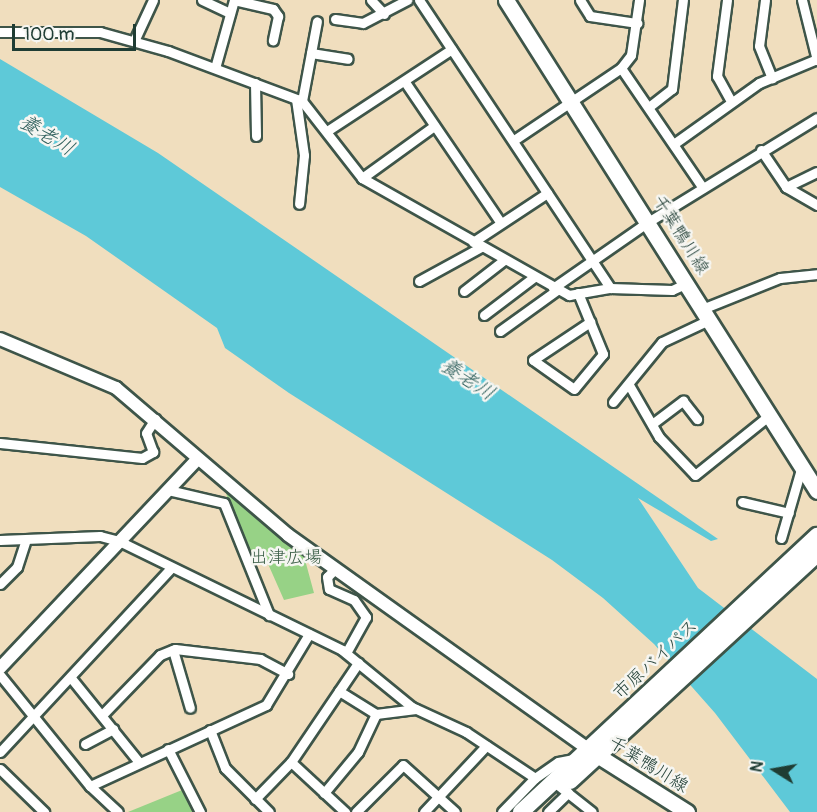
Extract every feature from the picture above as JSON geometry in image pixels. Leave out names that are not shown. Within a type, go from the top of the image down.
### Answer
[{"type":"highway","name":"市原バイパス","points":[[535,812],[589,756],[656,697],[798,563],[817,536]]},
{"type":"highway","name":"市原バイパス","points":[[798,563],[817,554]]},
{"type":"highway","name":"市原バイパス","points":[[521,812],[561,787]]},
{"type":"main road","name":"千葉鴨川線","points":[[506,0],[574,100],[687,283],[766,418],[817,491]]},
{"type":"main road","name":"千葉鴨川線","points":[[589,756],[687,812]]},
{"type":"street","points":[[134,41],[153,0]]},
{"type":"street","points":[[202,0],[230,13]]},
{"type":"street","points":[[215,68],[234,0],[273,9],[278,16],[273,40]]},
{"type":"street","points":[[370,0],[384,14]]},
{"type":"street","points":[[335,19],[363,23],[407,0]]},
{"type":"street","points":[[419,0],[610,288]]},
{"type":"street","points":[[580,0],[590,16],[637,23]]},
{"type":"street","points":[[514,140],[621,68],[632,54],[639,0]]},
{"type":"street","points":[[650,106],[672,89],[683,0]]},
{"type":"street","points":[[727,0],[717,76],[731,101]]},
{"type":"street","points":[[765,0],[759,46],[772,78]]},
{"type":"street","points":[[675,143],[731,101],[772,78],[817,59],[802,0]]},
{"type":"street","points":[[299,204],[304,155],[299,100],[317,21]]},
{"type":"street","points":[[0,32],[100,32],[215,68],[299,100],[327,132],[339,155],[362,178],[555,289],[578,293],[610,288],[672,290],[687,283]]},
{"type":"street","points":[[327,132],[452,49]]},
{"type":"street","points":[[311,53],[348,59]]},
{"type":"street","points":[[621,68],[650,106],[703,188]]},
{"type":"street","points":[[405,82],[500,222]]},
{"type":"street","points":[[255,83],[256,136]]},
{"type":"street","points":[[500,331],[648,222],[761,150],[817,118]]},
{"type":"street","points":[[362,178],[434,126]]},
{"type":"street","points":[[761,150],[786,187],[816,204]]},
{"type":"street","points":[[786,187],[817,172]]},
{"type":"street","points":[[419,281],[477,245],[500,222],[547,193]]},
{"type":"street","points":[[464,291],[504,260]]},
{"type":"street","points":[[613,402],[662,342],[705,314],[780,278],[817,274]]},
{"type":"street","points":[[484,315],[534,277]]},
{"type":"street","points":[[578,293],[590,322],[603,354],[574,389],[533,360],[590,322]]},
{"type":"street","points":[[0,339],[116,388],[155,418],[197,460],[334,568],[589,756]]},
{"type":"street","points":[[629,385],[652,424],[695,475],[766,418]]},
{"type":"street","points":[[652,424],[683,401],[697,419]]},
{"type":"street","points":[[0,443],[142,458],[153,452],[146,433],[155,418]]},
{"type":"street","points":[[0,668],[197,460]]},
{"type":"street","points":[[781,538],[801,469]]},
{"type":"street","points":[[168,490],[224,503],[269,615]]},
{"type":"street","points":[[742,502],[789,513]]},
{"type":"street","points":[[0,540],[100,536],[119,541],[346,653],[416,709],[486,746],[535,778]]},
{"type":"street","points":[[0,584],[17,567],[26,539]]},
{"type":"street","points":[[0,752],[171,568]]},
{"type":"street","points":[[334,568],[327,578],[329,589],[354,600],[366,617],[346,653]]},
{"type":"street","points":[[90,786],[138,761],[266,705],[288,674],[309,634]]},
{"type":"street","points":[[102,715],[160,655],[173,650],[260,659],[288,674]]},
{"type":"street","points":[[173,650],[190,708]]},
{"type":"street","points":[[255,799],[291,762],[358,663]]},
{"type":"street","points":[[0,675],[36,713],[90,786],[118,812]]},
{"type":"street","points":[[71,678],[138,761]]},
{"type":"street","points":[[339,691],[376,714],[416,709]]},
{"type":"street","points":[[324,793],[358,752],[376,714]]},
{"type":"street","points":[[84,744],[113,729]]},
{"type":"street","points":[[210,730],[225,768],[269,812]]},
{"type":"street","points":[[424,812],[486,746]]},
{"type":"street","points":[[168,749],[200,812]]},
{"type":"street","points":[[502,812],[535,778],[558,762],[589,756]]},
{"type":"street","points":[[291,762],[345,812]]},
{"type":"street","points":[[356,812],[403,765],[455,812]]},
{"type":"street","points":[[0,769],[44,812]]},
{"type":"street","points":[[548,812],[561,787],[592,812]]},
{"type":"green space","name":"出津広場","points":[[222,480],[301,545],[314,593],[284,600],[261,548],[244,552]]},
{"type":"green space","points":[[187,788],[200,812],[128,812]]},
{"type":"water","name":"養老川","points":[[0,59],[158,153],[718,539],[711,541],[638,498],[698,588],[817,679],[817,812],[790,812],[715,713],[654,644],[603,598],[552,560],[289,393],[225,348],[217,328],[86,236],[0,187]]}]
